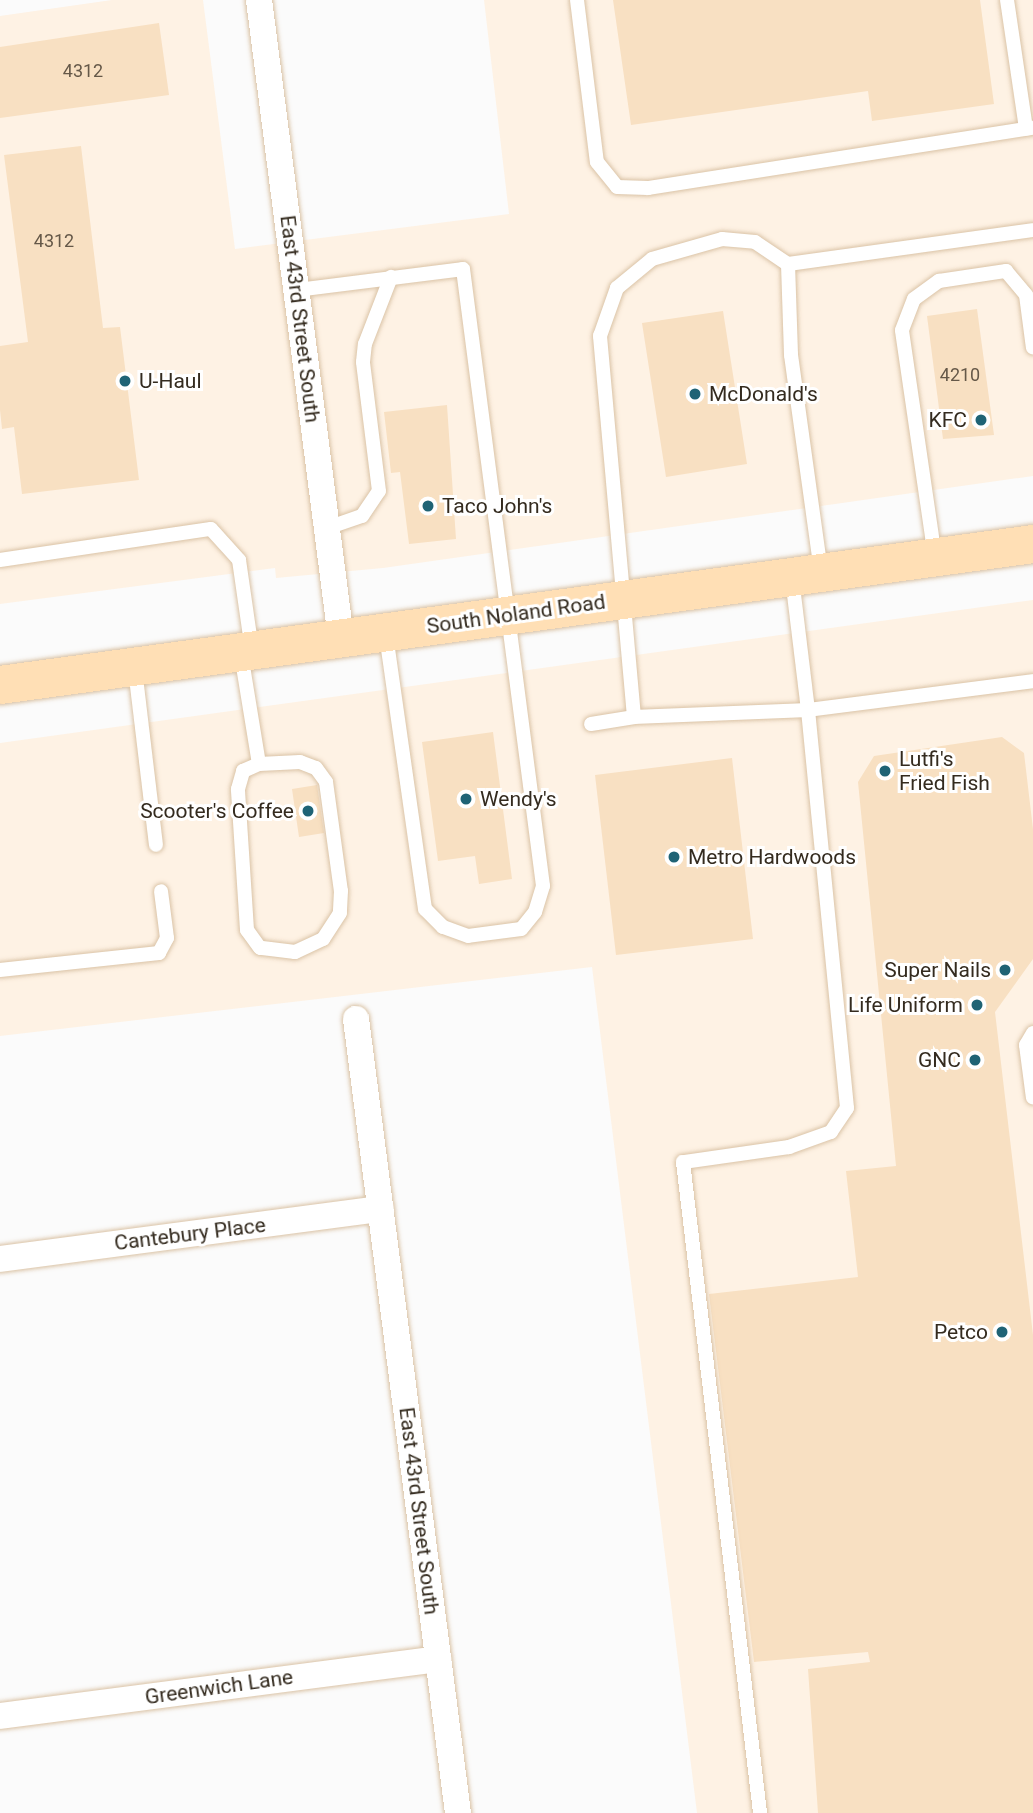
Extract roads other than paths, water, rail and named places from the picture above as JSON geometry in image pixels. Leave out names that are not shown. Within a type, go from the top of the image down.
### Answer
[{"type":"main road","name":"South Noland Road","points":[[0,685],[1033,544]]},
{"type":"street","name":"East 43rd Street South","points":[[259,0],[341,638]]},
{"type":"street","name":"East 43rd Street South","points":[[356,1019],[458,1813]]},
{"type":"street","name":"Cantebury Place","points":[[0,1259],[380,1209]]},
{"type":"street","name":"Greenwich Lane","points":[[0,1716],[438,1659]]},
{"type":"lane","points":[[577,0],[597,162],[617,187],[648,188],[1029,129],[1007,0]]},
{"type":"lane","points":[[634,717],[600,336],[617,288],[652,259],[722,239],[755,243],[788,264],[1033,230]]},
{"type":"lane","points":[[761,1813],[683,1162],[789,1147],[831,1132],[847,1108],[808,710],[806,575],[791,355],[788,264]]},
{"type":"lane","points":[[297,289],[463,269],[505,616],[543,886],[535,912],[521,929],[468,936],[443,927],[425,909],[386,632]]},
{"type":"lane","points":[[935,557],[902,330],[914,299],[939,281],[1006,271],[1029,295],[1033,348]]},
{"type":"lane","points":[[327,528],[362,516],[379,491],[363,362],[365,344],[390,277]]},
{"type":"lane","points":[[0,560],[211,529],[239,560],[259,764]]},
{"type":"lane","points":[[135,667],[156,845]]},
{"type":"lane","points":[[591,724],[634,717],[808,710],[1033,681]]},
{"type":"lane","points":[[300,762],[316,768],[326,782],[340,914],[323,939],[295,952],[260,948],[247,930],[241,871],[239,789],[243,771],[259,764],[300,762]]},
{"type":"lane","points":[[0,970],[159,953],[166,938],[162,891]]},
{"type":"lane","points":[[1033,1033],[1026,1045],[1033,1098]]},
{"type":"place","name":"U-Haul","points":[[125,381]]},
{"type":"place","name":"McDonald's","points":[[695,394]]},
{"type":"place","name":"KFC","points":[[981,420]]},
{"type":"place","name":"Taco John's","points":[[428,506]]},
{"type":"place","name":"Lutfi's Fried Fish","points":[[885,771]]},
{"type":"place","name":"Wendy's","points":[[466,799]]},
{"type":"place","name":"Scooter's Coffee","points":[[308,811]]},
{"type":"place","name":"Metro Hardwoods","points":[[674,857]]},
{"type":"place","name":"Super Nails","points":[[1005,970]]},
{"type":"place","name":"Life Uniform","points":[[977,1005]]},
{"type":"place","name":"GNC","points":[[975,1060]]},
{"type":"place","name":"Petco","points":[[1002,1332]]}]
